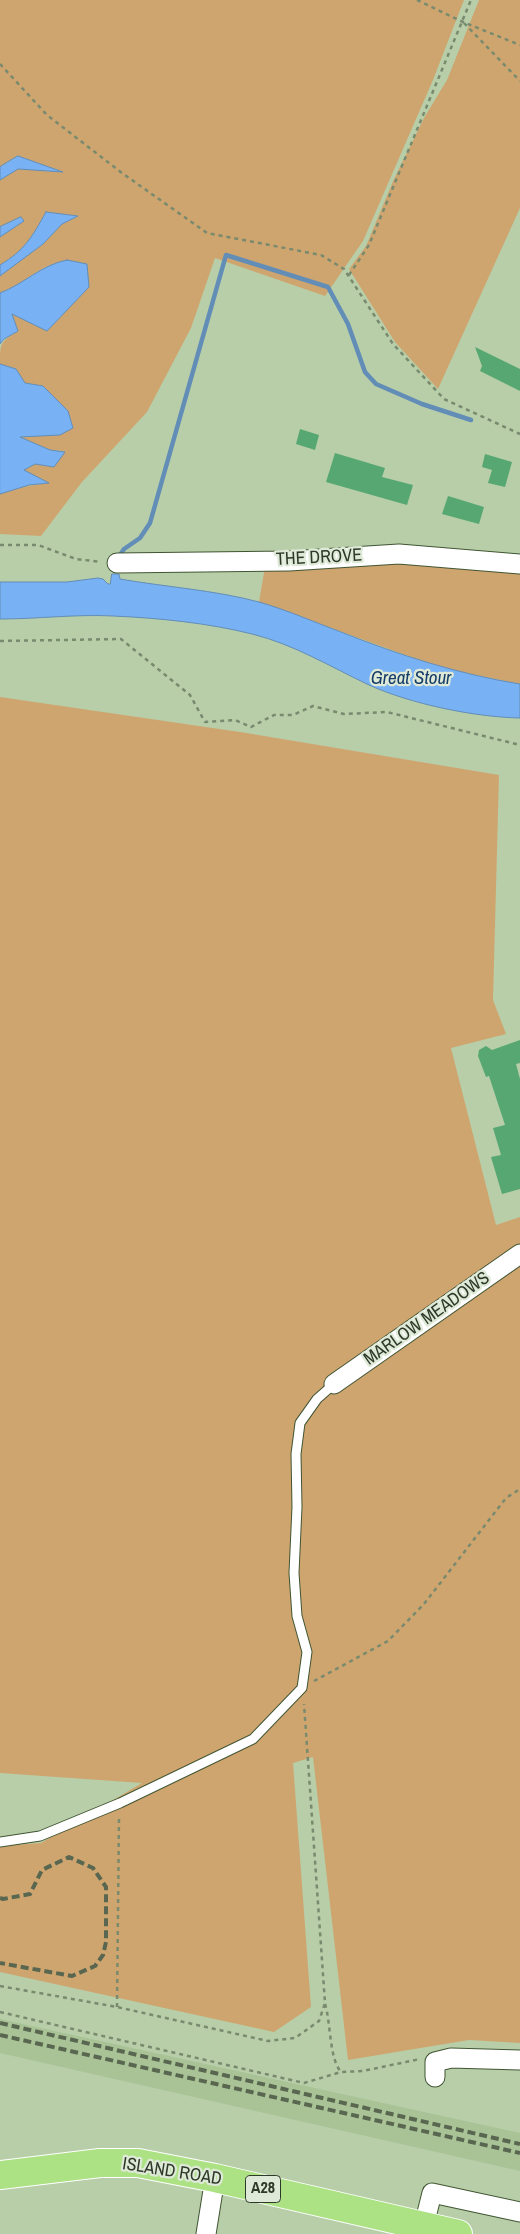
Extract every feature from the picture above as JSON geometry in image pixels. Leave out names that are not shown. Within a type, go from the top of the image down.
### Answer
[{"type":"highway","name":"ISLAND ROAD","points":[[0,2175],[100,2163],[138,2163],[215,2178],[424,2225],[456,2234]]},
{"type":"street","name":"THE DROVE","points":[[117,563],[289,561],[399,554],[520,564]]},
{"type":"street","name":"MARLOW MEADOWS","points":[[334,1384],[520,1254]]},
{"type":"street","points":[[435,2077],[435,2062],[451,2058],[520,2060]]},
{"type":"street","points":[[206,2234],[215,2178]]},
{"type":"street","points":[[424,2225],[432,2193],[520,2212]]},
{"type":"lane","points":[[0,1842],[40,1836],[120,1803],[253,1739],[302,1688],[307,1652],[297,1616],[294,1573],[298,1506],[296,1454],[300,1423],[317,1399],[334,1384]]},
{"type":"path","points":[[417,0],[463,22],[520,45]]},
{"type":"path","points":[[349,275],[369,245],[471,0]]},
{"type":"path","points":[[463,22],[520,81]]},
{"type":"path","points":[[0,64],[46,115],[122,173],[208,233],[321,255],[344,269],[394,344],[444,398],[520,434]]},
{"type":"path","points":[[0,545],[38,545],[76,559],[117,563]]},
{"type":"path","points":[[0,641],[121,639],[190,696],[205,722],[236,720],[251,727],[274,715],[294,715],[313,706],[344,714],[387,712],[520,745]]},
{"type":"path","points":[[341,2072],[336,2065],[325,2003],[302,1688],[388,1641],[424,1604],[506,1498],[520,1489]]},
{"type":"path","points":[[118,2008],[120,1803]]},
{"type":"path","points":[[0,1986],[118,2008],[268,2041],[295,2038],[319,2021],[325,2003]]},
{"type":"path","points":[[0,2012],[304,2083],[341,2072],[363,2071],[422,2058]]},
{"type":"shaded area","points":[[0,0],[464,0],[433,80],[363,241],[325,296],[215,258],[191,328],[147,412],[82,482],[41,536],[0,534],[0,494],[10,489],[47,483],[23,470],[35,464],[54,467],[64,451],[50,450],[19,437],[60,435],[68,411],[43,386],[25,383],[16,369],[0,364],[0,352],[4,341],[18,331],[11,313],[47,331],[89,287],[87,264],[60,262],[40,270],[12,288],[0,293],[0,276],[43,244],[62,224],[77,216],[46,212],[22,248],[0,265],[0,237],[24,221],[21,217],[0,227],[0,180],[18,169],[60,171],[18,156],[0,167]]},
{"type":"shaded area","points":[[479,0],[520,0],[520,208],[438,389],[395,342],[349,269],[366,246],[394,179],[424,118],[447,80]]},
{"type":"shaded area","points":[[392,562],[520,567],[520,684],[451,670],[422,661],[259,602],[265,567]]},
{"type":"shaded area","points":[[0,697],[240,732],[499,775],[493,1000],[506,1034],[451,1048],[496,1225],[520,1217],[520,2043],[469,2040],[348,2060],[313,1757],[293,1763],[311,2007],[274,2032],[0,1972],[0,1846],[41,1843],[142,1783],[0,1773]]},
{"type":"shaded area","points":[[0,2019],[520,2133],[520,2171],[0,2053]]},
{"type":"water","points":[[18,156],[63,172],[18,169],[0,180],[0,167]]},
{"type":"water","points":[[46,212],[78,216],[62,224],[43,244],[0,276],[0,265],[22,248]]},
{"type":"water","points":[[21,217],[24,221],[0,237],[0,227]]},
{"type":"water","points":[[67,260],[87,264],[89,287],[47,331],[12,314],[18,331],[4,339],[0,344],[0,293],[49,266]]},
{"type":"water","points":[[0,364],[16,369],[25,383],[43,386],[68,411],[73,428],[60,435],[20,437],[50,450],[65,452],[54,467],[35,464],[24,470],[49,483],[29,485],[0,494]]},
{"type":"water","name":"Great Stour","points":[[112,574],[119,574],[120,579],[259,602],[407,656],[474,675],[520,684],[520,718],[483,715],[423,704],[369,685],[312,656],[267,638],[218,627],[166,620],[113,616],[0,619],[0,582],[67,582],[98,578],[110,584]]},
{"type":"building","points":[[475,347],[520,369],[520,391],[480,371],[482,366]]},
{"type":"building","points":[[300,429],[319,435],[315,450],[296,444]]},
{"type":"building","points":[[335,453],[385,468],[382,477],[413,485],[407,505],[326,482]]},
{"type":"building","points":[[485,454],[512,462],[505,487],[488,483],[492,470],[482,467]]},
{"type":"building","points":[[448,496],[484,507],[479,524],[442,514]]},
{"type":"building","points":[[520,1040],[520,1063],[516,1064],[520,1079],[520,1189],[502,1194],[491,1157],[501,1155],[493,1128],[505,1125],[489,1076],[486,1077],[478,1056],[479,1050],[486,1046],[492,1050]]},
{"type":"waterway","points":[[118,558],[124,549],[140,538],[150,523],[226,255],[328,287],[348,324],[365,372],[376,384],[422,404],[471,420]]},
{"type":"railway","points":[[0,1898],[30,1894],[42,1870],[69,1857],[93,1868],[106,1887],[106,1942],[103,1955],[95,1966],[72,1976],[0,1963]]},
{"type":"railway","points":[[0,2023],[520,2144]]},
{"type":"railway","points":[[0,2035],[520,2153]]}]
